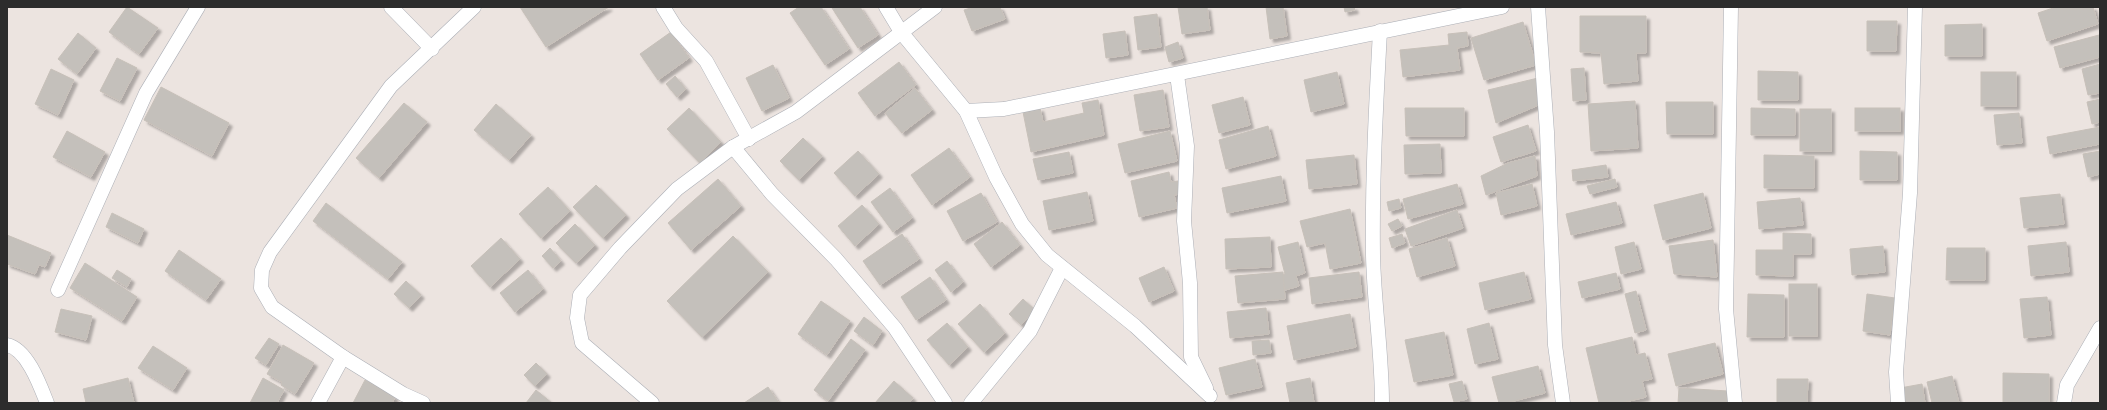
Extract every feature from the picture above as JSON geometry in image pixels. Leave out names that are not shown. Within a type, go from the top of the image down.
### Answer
[{"type":"street","points":[[58,290],[146,93],[198,7]]},
{"type":"street","points":[[391,7],[432,49]]},
{"type":"street","points":[[423,403],[403,394],[342,357],[272,307],[261,288],[262,270],[270,252],[391,86],[432,49],[474,7]]},
{"type":"street","points":[[663,7],[676,28],[706,61],[749,139]]},
{"type":"street","points":[[886,7],[901,32],[966,111],[996,177],[1022,224],[1047,255],[1135,326],[1211,399]]},
{"type":"street","points":[[652,403],[582,343],[577,318],[580,295],[620,248],[677,189],[734,147],[796,112],[935,7]]},
{"type":"street","points":[[966,111],[1004,109],[1177,75],[1380,31],[1502,7]]},
{"type":"street","points":[[1538,7],[1547,132],[1555,345],[1563,403]]},
{"type":"street","points":[[1731,7],[1726,309],[1735,403]]},
{"type":"street","points":[[1898,403],[1898,351],[1910,193],[1915,7]]},
{"type":"street","points":[[1380,31],[1374,141],[1373,256],[1382,366],[1382,403]]},
{"type":"street","points":[[1177,75],[1187,146],[1184,221],[1190,283],[1191,357],[1211,399]]},
{"type":"street","points":[[734,147],[772,194],[836,259],[895,328],[945,403]]},
{"type":"street","points":[[971,403],[1030,331],[1062,268]]},
{"type":"street","points":[[2064,403],[2067,384],[2100,328]]},
{"type":"street","points":[[7,345],[14,346],[24,354],[47,403]]},
{"type":"street","points":[[318,403],[342,357]]},
{"type":"building","points":[[127,7],[158,28],[139,54],[109,32]]},
{"type":"building","points":[[520,7],[609,7],[546,47]]},
{"type":"building","points":[[799,7],[821,7],[849,49],[825,65],[790,13]]},
{"type":"building","points":[[860,7],[878,35],[858,48],[832,8]]},
{"type":"building","points":[[974,7],[1000,7],[1005,19],[972,31],[964,10]]},
{"type":"building","points":[[1178,7],[1207,7],[1210,30],[1182,34]]},
{"type":"building","points":[[1266,7],[1283,7],[1287,36],[1270,39]]},
{"type":"building","points":[[1344,7],[1354,7],[1355,10],[1345,12]]},
{"type":"building","points":[[2056,7],[2093,7],[2098,24],[2047,41],[2038,13]]},
{"type":"building","points":[[1157,14],[1161,47],[1138,50],[1134,17]]},
{"type":"building","points":[[1580,16],[1646,16],[1646,53],[1636,53],[1638,81],[1604,84],[1601,53],[1580,52]]},
{"type":"building","points":[[1867,21],[1897,21],[1896,51],[1867,51]]},
{"type":"building","points":[[1523,22],[1536,65],[1484,80],[1471,38]]},
{"type":"building","points":[[1982,24],[1982,56],[1945,56],[1945,25]]},
{"type":"building","points":[[1125,31],[1128,55],[1106,58],[1103,34]]},
{"type":"building","points":[[671,32],[689,58],[658,80],[640,54]]},
{"type":"building","points":[[1467,32],[1468,46],[1457,48],[1460,70],[1403,77],[1400,50],[1449,45],[1448,34]]},
{"type":"building","points":[[78,33],[96,48],[77,74],[58,59]]},
{"type":"building","points":[[2099,35],[2100,57],[2060,68],[2054,47]]},
{"type":"building","points":[[1178,42],[1183,58],[1169,62],[1165,47]]},
{"type":"building","points":[[117,58],[137,68],[120,101],[100,91]]},
{"type":"building","points":[[899,62],[916,85],[875,116],[858,93]]},
{"type":"building","points":[[2100,64],[2100,93],[2088,95],[2082,69]]},
{"type":"building","points":[[773,65],[789,98],[762,111],[746,78]]},
{"type":"building","points":[[1584,68],[1586,100],[1573,101],[1571,69]]},
{"type":"building","points":[[51,69],[74,80],[58,115],[35,104]]},
{"type":"building","points":[[1758,71],[1798,72],[1798,100],[1758,100]]},
{"type":"building","points":[[1337,72],[1344,104],[1311,112],[1304,80]]},
{"type":"building","points":[[1981,72],[2016,72],[2016,106],[1981,106]]},
{"type":"building","points":[[675,76],[686,89],[677,97],[666,84]]},
{"type":"building","points":[[1538,78],[1541,104],[1496,123],[1488,90]]},
{"type":"building","points":[[161,87],[229,123],[212,156],[144,120]]},
{"type":"building","points":[[915,88],[932,110],[902,133],[885,113]]},
{"type":"building","points":[[1163,90],[1169,127],[1140,131],[1134,95]]},
{"type":"building","points":[[1243,97],[1250,125],[1219,133],[1212,105]]},
{"type":"building","points":[[2100,99],[2100,122],[2092,124],[2087,102]]},
{"type":"building","points":[[1098,100],[1104,135],[1031,152],[1023,112],[1040,108],[1043,122],[1084,113],[1082,103]]},
{"type":"building","points":[[1635,101],[1638,148],[1591,151],[1588,104]]},
{"type":"building","points":[[1666,102],[1713,102],[1713,134],[1667,134]]},
{"type":"building","points":[[404,103],[427,122],[379,178],[356,158]]},
{"type":"building","points":[[496,104],[531,135],[509,160],[474,130]]},
{"type":"building","points":[[689,108],[721,142],[700,163],[667,129]]},
{"type":"building","points":[[1405,108],[1464,108],[1464,136],[1406,136]]},
{"type":"building","points":[[1751,108],[1795,109],[1795,135],[1751,135]]},
{"type":"building","points":[[1855,108],[1900,108],[1900,131],[1855,131]]},
{"type":"building","points":[[1800,109],[1831,109],[1831,151],[1800,151]]},
{"type":"building","points":[[2019,113],[2022,143],[1997,145],[1994,115]]},
{"type":"building","points":[[1528,125],[1536,151],[1501,162],[1493,137]]},
{"type":"building","points":[[1268,126],[1276,156],[1226,169],[1219,140]]},
{"type":"building","points":[[2100,127],[2100,144],[2050,154],[2047,137]]},
{"type":"building","points":[[67,131],[105,152],[91,177],[53,157]]},
{"type":"building","points":[[1170,131],[1177,161],[1125,173],[1118,144]]},
{"type":"building","points":[[803,138],[822,156],[799,180],[780,161]]},
{"type":"building","points":[[1440,144],[1441,173],[1405,174],[1404,145]]},
{"type":"building","points":[[949,148],[970,177],[932,205],[911,175]]},
{"type":"building","points":[[858,151],[879,174],[855,196],[834,173]]},
{"type":"building","points":[[1860,151],[1897,152],[1897,180],[1860,180]]},
{"type":"building","points":[[2100,151],[2100,174],[2088,177],[2083,154]]},
{"type":"building","points":[[1069,152],[1073,173],[1038,180],[1033,159]]},
{"type":"building","points":[[1354,155],[1357,184],[1309,189],[1306,160]]},
{"type":"building","points":[[1764,155],[1814,156],[1814,188],[1764,188]]},
{"type":"building","points":[[1535,156],[1537,176],[1486,195],[1481,176],[1508,163]]},
{"type":"building","points":[[1606,165],[1608,177],[1573,181],[1572,170]]},
{"type":"building","points":[[1169,172],[1171,182],[1178,181],[1180,194],[1174,195],[1177,208],[1139,217],[1131,181]]},
{"type":"building","points":[[1281,176],[1286,201],[1227,213],[1222,188]]},
{"type":"building","points":[[718,179],[741,206],[691,250],[668,223]]},
{"type":"building","points":[[1615,179],[1617,187],[1590,194],[1587,186]]},
{"type":"building","points":[[1457,184],[1463,204],[1408,219],[1403,199]]},
{"type":"building","points":[[1532,184],[1537,206],[1501,215],[1496,193]]},
{"type":"building","points":[[596,185],[626,215],[603,238],[573,207]]},
{"type":"building","points":[[548,187],[570,211],[541,238],[519,214]]},
{"type":"building","points":[[890,188],[912,218],[893,232],[871,202]]},
{"type":"building","points":[[1087,192],[1093,221],[1049,230],[1043,201]]},
{"type":"building","points":[[981,193],[997,222],[963,241],[947,211]]},
{"type":"building","points":[[1703,193],[1711,228],[1663,240],[1654,205]]},
{"type":"building","points":[[2060,194],[2064,224],[2024,228],[2020,198]]},
{"type":"building","points":[[1800,198],[1803,225],[1759,229],[1757,202]]},
{"type":"building","points":[[1399,199],[1401,208],[1389,211],[1387,202]]},
{"type":"building","points":[[1616,202],[1622,223],[1571,235],[1566,214]]},
{"type":"building","points":[[326,203],[402,262],[388,279],[313,221]]},
{"type":"building","points":[[862,205],[879,224],[855,246],[838,226]]},
{"type":"building","points":[[1350,209],[1361,263],[1330,269],[1325,243],[1307,247],[1300,221]]},
{"type":"building","points":[[1457,210],[1463,228],[1411,246],[1405,229]]},
{"type":"building","points":[[112,213],[144,229],[138,243],[106,227]]},
{"type":"building","points":[[1398,219],[1402,226],[1392,231],[1388,224]]},
{"type":"building","points":[[1002,222],[1020,245],[991,267],[974,244]]},
{"type":"building","points":[[575,224],[595,245],[576,263],[556,243]]},
{"type":"building","points":[[1783,233],[1811,234],[1811,254],[1793,254],[1793,276],[1756,275],[1756,250],[1783,250]]},
{"type":"building","points":[[902,234],[919,259],[880,285],[863,261]]},
{"type":"building","points":[[1402,234],[1405,243],[1392,248],[1389,238]]},
{"type":"building","points":[[7,235],[51,253],[45,267],[39,265],[35,274],[7,264]]},
{"type":"building","points":[[733,236],[768,272],[702,337],[667,301]]},
{"type":"building","points":[[1270,237],[1271,267],[1226,269],[1225,239]]},
{"type":"building","points":[[501,238],[520,259],[490,287],[471,266]]},
{"type":"building","points":[[1447,238],[1455,266],[1417,277],[1409,249]]},
{"type":"building","points":[[1713,240],[1717,277],[1674,274],[1669,246]]},
{"type":"building","points":[[1298,242],[1305,273],[1296,276],[1299,286],[1285,290],[1281,275],[1285,274],[1278,247]]},
{"type":"building","points":[[1634,242],[1641,269],[1621,274],[1615,247]]},
{"type":"building","points":[[2066,242],[2069,272],[2031,276],[2028,246]]},
{"type":"building","points":[[1883,246],[1885,272],[1852,275],[1850,249]]},
{"type":"building","points":[[550,248],[561,261],[553,268],[542,256]]},
{"type":"building","points":[[1947,248],[1985,248],[1985,280],[1946,280]]},
{"type":"building","points":[[179,250],[221,279],[206,300],[165,271]]},
{"type":"building","points":[[947,261],[963,282],[951,292],[935,270]]},
{"type":"building","points":[[85,263],[137,297],[122,321],[70,288]]},
{"type":"building","points":[[1164,267],[1174,291],[1149,302],[1139,278]]},
{"type":"building","points":[[117,270],[131,279],[127,287],[112,278]]},
{"type":"building","points":[[528,270],[543,289],[515,312],[500,293]]},
{"type":"building","points":[[1283,272],[1285,299],[1238,303],[1235,276]]},
{"type":"building","points":[[1359,272],[1362,297],[1312,304],[1309,278]]},
{"type":"building","points":[[1524,272],[1531,299],[1485,310],[1479,283]]},
{"type":"building","points":[[1616,273],[1620,289],[1582,298],[1578,282]]},
{"type":"building","points":[[930,277],[946,300],[916,320],[901,297]]},
{"type":"building","points":[[406,281],[421,295],[409,308],[394,294]]},
{"type":"building","points":[[1789,284],[1817,284],[1817,336],[1789,336]]},
{"type":"building","points":[[1636,291],[1646,330],[1635,333],[1625,294]]},
{"type":"building","points":[[1748,294],[1784,295],[1784,337],[1747,337]]},
{"type":"building","points":[[1867,294],[1895,298],[1890,335],[1863,331]]},
{"type":"building","points":[[2047,297],[2051,335],[2024,338],[2020,299]]},
{"type":"building","points":[[1023,299],[1035,310],[1021,325],[1009,314]]},
{"type":"building","points":[[821,301],[850,321],[827,355],[798,334]]},
{"type":"building","points":[[980,304],[1005,333],[984,352],[958,324]]},
{"type":"building","points":[[1266,308],[1269,334],[1230,338],[1227,312]]},
{"type":"building","points":[[61,309],[92,316],[86,340],[55,332]]},
{"type":"building","points":[[1350,314],[1356,347],[1294,360],[1287,326]]},
{"type":"building","points":[[864,317],[882,331],[873,345],[854,331]]},
{"type":"building","points":[[947,323],[968,347],[949,365],[927,340]]},
{"type":"building","points":[[1489,323],[1498,359],[1475,364],[1467,329]]},
{"type":"building","points":[[1444,332],[1453,375],[1414,382],[1405,340]]},
{"type":"building","points":[[1632,337],[1636,355],[1645,353],[1652,379],[1642,381],[1646,397],[1621,403],[1599,403],[1586,348]]},
{"type":"building","points":[[269,338],[279,344],[266,365],[255,358]]},
{"type":"building","points":[[851,339],[865,350],[828,401],[814,390]]},
{"type":"building","points":[[1269,340],[1271,353],[1253,355],[1252,341]]},
{"type":"building","points":[[1715,343],[1723,374],[1676,386],[1668,354]]},
{"type":"building","points":[[283,345],[314,363],[295,394],[281,385],[282,382],[267,374]]},
{"type":"building","points":[[153,346],[187,368],[173,390],[138,368]]},
{"type":"building","points":[[1255,359],[1262,387],[1226,395],[1219,368]]},
{"type":"building","points":[[536,363],[547,374],[535,386],[524,375]]},
{"type":"building","points":[[1538,366],[1545,393],[1506,403],[1499,403],[1492,377]]},
{"type":"building","points":[[2003,373],[2049,374],[2049,403],[2003,402]]},
{"type":"building","points":[[1952,376],[1959,403],[1932,403],[1927,382]]},
{"type":"building","points":[[128,378],[134,403],[86,403],[83,389]]},
{"type":"building","points":[[263,378],[284,390],[277,403],[250,403]]},
{"type":"building","points":[[1310,378],[1314,403],[1290,403],[1286,383]]},
{"type":"building","points":[[1777,379],[1808,379],[1807,403],[1777,403]]},
{"type":"building","points":[[365,380],[395,397],[392,403],[353,403]]},
{"type":"building","points":[[894,381],[913,398],[909,403],[875,403]]},
{"type":"building","points":[[1462,381],[1467,399],[1454,402],[1449,384]]},
{"type":"building","points":[[1922,384],[1925,403],[1902,403],[1900,388]]},
{"type":"building","points":[[768,387],[779,403],[744,403]]},
{"type":"building","points":[[1679,388],[1728,391],[1727,403],[1678,403]]},
{"type":"building","points":[[536,390],[552,403],[526,403]]}]
